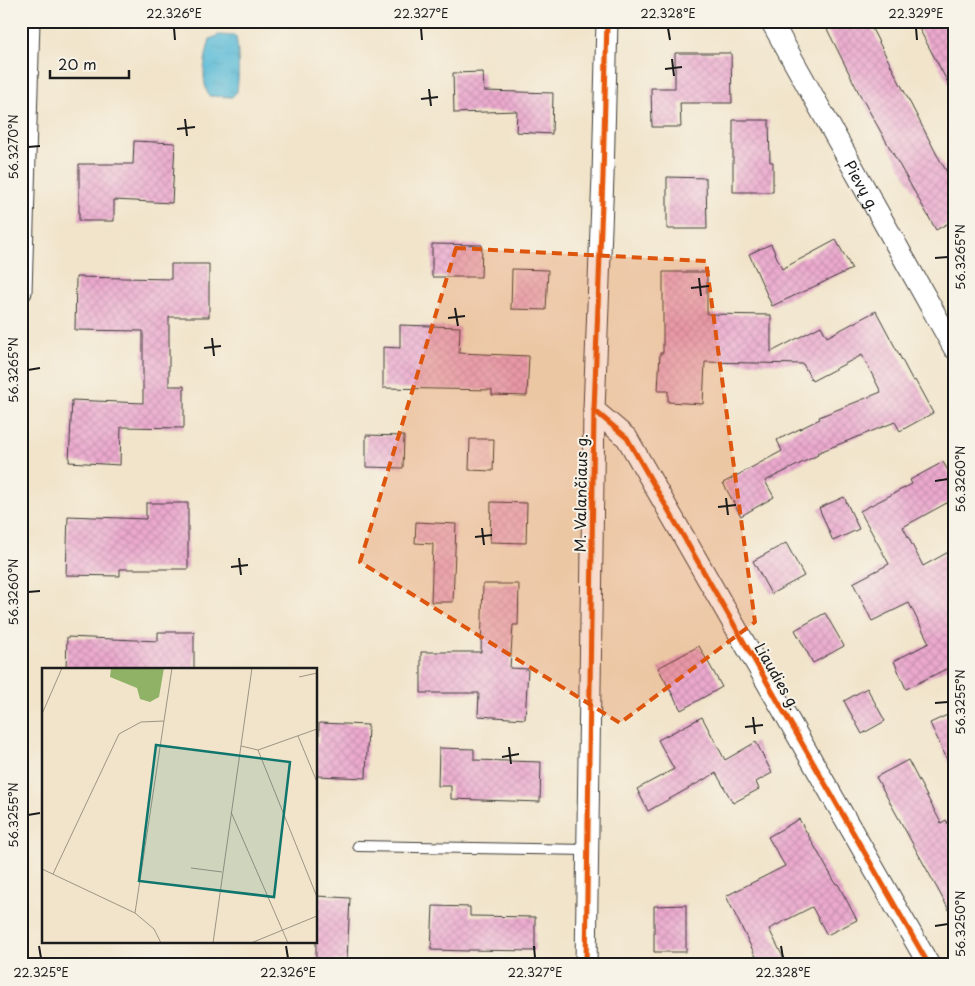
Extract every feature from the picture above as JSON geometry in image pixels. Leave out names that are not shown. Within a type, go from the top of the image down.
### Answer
[{"type":"street","points":[[21,292],[29,21]]},
{"type":"street","name":"M. Valančiaus g.","points":[[586,965],[594,410],[607,21]]},
{"type":"street","name":"Pievų g.","points":[[771,21],[954,348]]},
{"type":"street","name":"Liaudies g.","points":[[594,410],[627,438],[929,965]]},
{"type":"lane","points":[[358,846],[587,850]]},
{"type":"highlighted area","points":[[456,248],[706,261],[755,622],[620,723],[360,562]]},
{"type":"water","points":[[219,35],[236,36],[238,85],[237,92],[232,97],[209,96],[206,89],[204,75],[205,60],[210,39]]},
{"type":"building","points":[[823,21],[868,21],[937,155],[954,184],[954,220],[936,230],[859,93]]},
{"type":"building","points":[[915,21],[954,21],[954,94]]},
{"type":"building","points":[[675,53],[731,53],[732,103],[680,103],[681,127],[652,127],[651,88],[675,88]]},
{"type":"building","points":[[483,72],[484,91],[553,93],[552,134],[516,132],[517,111],[454,113],[453,73]]},
{"type":"building","points":[[733,120],[769,120],[770,162],[773,162],[773,192],[733,192]]},
{"type":"building","points":[[134,141],[175,143],[172,203],[114,200],[114,221],[79,221],[79,164],[133,164]]},
{"type":"building","points":[[667,177],[706,178],[707,229],[667,229]]},
{"type":"building","points":[[836,240],[852,269],[772,306],[749,254],[771,244],[782,269]]},
{"type":"building","points":[[432,244],[482,245],[481,277],[432,277]]},
{"type":"building","points":[[171,264],[209,264],[209,317],[169,317],[169,386],[184,386],[184,428],[121,427],[120,465],[69,462],[72,400],[143,403],[143,331],[75,330],[76,277],[171,279]]},
{"type":"building","points":[[512,269],[548,270],[546,310],[511,309]]},
{"type":"building","points":[[663,272],[707,272],[707,314],[771,315],[771,352],[821,326],[827,337],[876,311],[913,381],[915,380],[933,413],[900,431],[895,422],[817,453],[818,455],[765,481],[774,497],[741,516],[723,483],[782,451],[777,440],[820,419],[819,417],[881,392],[862,355],[812,381],[803,364],[705,362],[703,404],[668,402],[668,391],[658,391],[660,353],[663,353]]},
{"type":"building","points":[[400,325],[460,327],[459,353],[529,356],[527,396],[492,395],[492,390],[383,388],[383,347],[400,348]]},
{"type":"building","points":[[366,435],[404,436],[403,468],[366,467]]},
{"type":"building","points":[[470,439],[494,439],[493,471],[469,470]]},
{"type":"building","points":[[943,462],[954,481],[954,499],[903,527],[923,566],[954,549],[954,665],[906,689],[894,661],[929,643],[909,603],[872,621],[853,583],[889,564],[860,511],[912,484],[910,480]]},
{"type":"building","points":[[844,497],[859,529],[833,541],[819,508]]},
{"type":"building","points":[[491,502],[527,503],[526,543],[490,542]]},
{"type":"building","points":[[146,503],[188,503],[188,569],[120,569],[120,576],[66,575],[68,516],[146,519]]},
{"type":"building","points":[[416,522],[456,524],[453,602],[431,602],[433,544],[415,543]]},
{"type":"building","points":[[786,543],[804,576],[771,594],[753,561]]},
{"type":"building","points":[[483,584],[519,584],[518,625],[513,625],[510,668],[528,669],[525,719],[478,716],[479,693],[421,693],[421,652],[481,652]]},
{"type":"building","points":[[825,613],[844,646],[813,663],[795,630]]},
{"type":"building","points":[[158,632],[194,632],[194,668],[66,668],[67,637],[158,641]]},
{"type":"building","points":[[699,646],[722,687],[681,710],[658,668]]},
{"type":"building","points":[[867,688],[885,721],[862,734],[844,701]]},
{"type":"building","points":[[954,712],[954,774],[930,723]]},
{"type":"building","points":[[702,717],[725,760],[756,742],[772,773],[756,782],[759,789],[733,803],[716,773],[648,811],[637,789],[674,769],[658,740]]},
{"type":"building","points":[[319,723],[368,725],[366,778],[318,776]]},
{"type":"building","points":[[439,748],[474,749],[474,760],[541,762],[540,802],[451,799],[451,786],[438,786]]},
{"type":"building","points":[[908,760],[941,823],[946,820],[954,834],[954,919],[876,777]]},
{"type":"building","points":[[799,819],[857,920],[827,935],[812,907],[769,929],[787,965],[760,965],[726,896],[785,866],[768,837]]},
{"type":"building","points":[[318,896],[350,898],[347,961],[316,960]]},
{"type":"building","points":[[686,905],[686,952],[654,952],[654,906]]},
{"type":"building","points":[[433,906],[470,907],[470,916],[535,917],[535,951],[431,950]]},
{"type":"cycle path","points":[[586,965],[594,410],[607,21]]},
{"type":"cycle path","points":[[594,410],[627,438],[929,965]]}]
